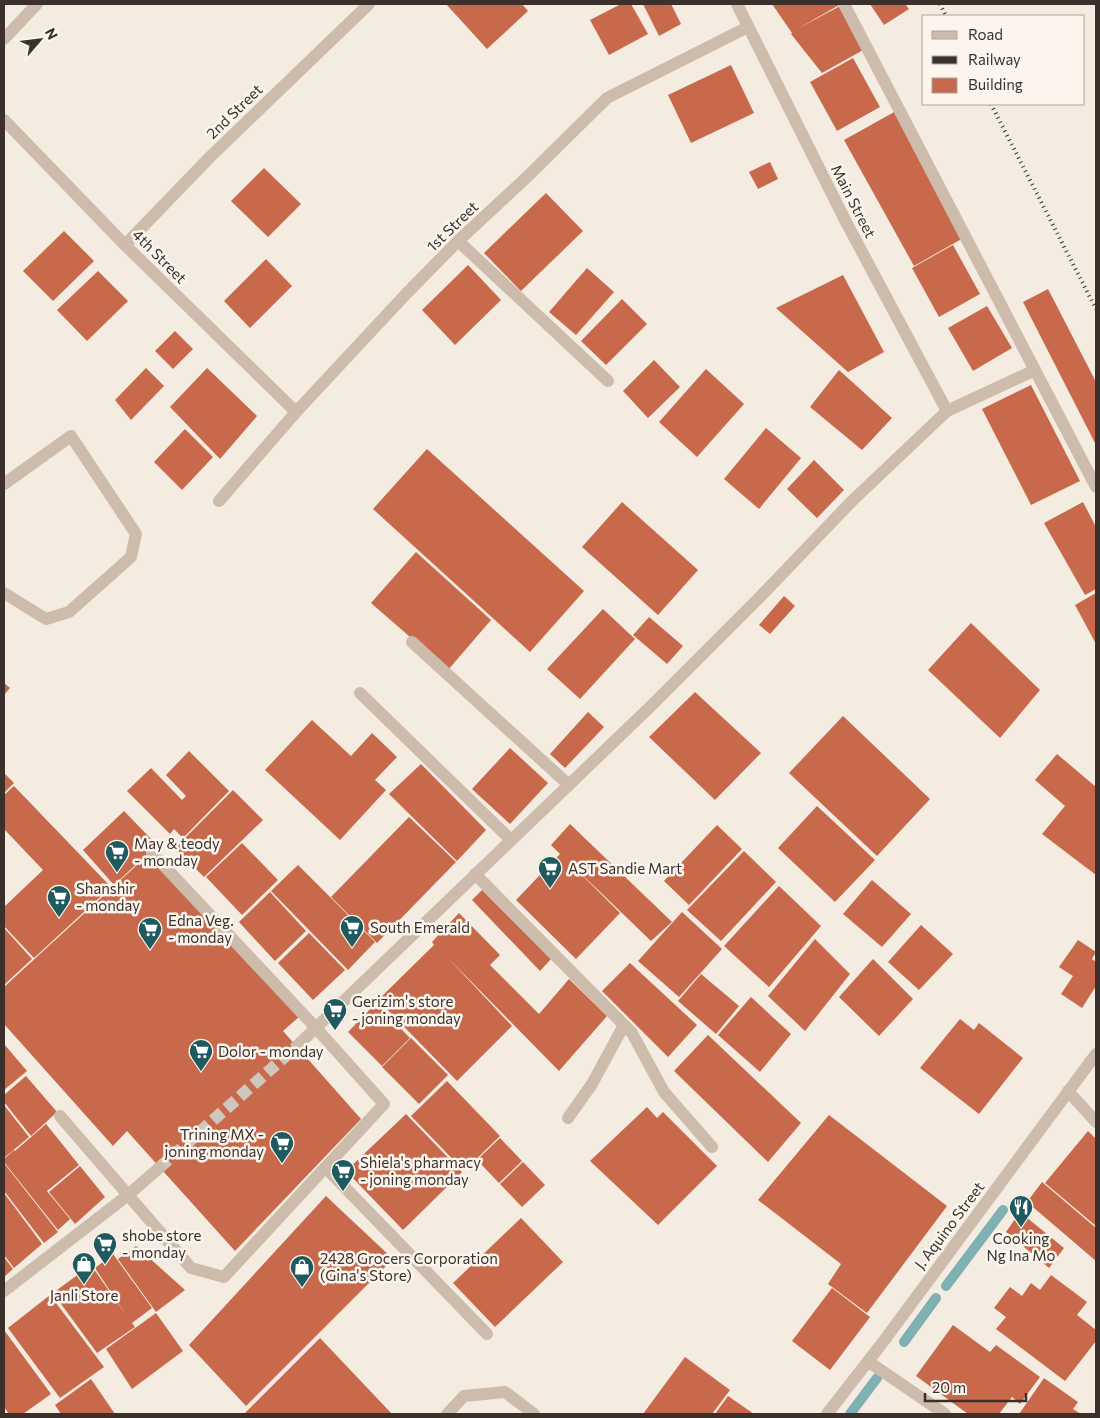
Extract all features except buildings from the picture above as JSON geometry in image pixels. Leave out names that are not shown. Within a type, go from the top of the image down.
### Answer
[{"type":"street","points":[[4,39],[37,4]]},
{"type":"street","name":"2nd Street","points":[[125,245],[210,157],[369,4]]},
{"type":"street","name":"Main Street","points":[[736,4],[846,222],[947,411]]},
{"type":"street","points":[[844,4],[1096,487]]},
{"type":"street","name":"1st Street","points":[[218,500],[296,412],[406,294],[458,241],[528,176],[607,98],[748,27]]},
{"type":"street","name":"4th Street","points":[[4,120],[125,245],[296,412]]},
{"type":"street","points":[[458,241],[608,381]]},
{"type":"street","points":[[297,1046],[677,680],[852,501],[947,411],[1035,370]]},
{"type":"street","points":[[4,484],[71,436],[136,534],[131,557],[68,612],[46,619],[4,593]]},
{"type":"street","points":[[412,642],[569,785]]},
{"type":"street","points":[[360,692],[511,840]]},
{"type":"street","points":[[60,1116],[191,1268],[224,1277],[384,1104],[152,852]]},
{"type":"street","points":[[475,874],[632,1034],[664,1092],[712,1147]]},
{"type":"street","points":[[568,1118],[592,1084],[624,1025]]},
{"type":"street","name":"J. Aquino Street","points":[[827,1414],[868,1362],[1096,1054]]},
{"type":"street","points":[[1068,1091],[1096,1122]]},
{"type":"street","points":[[4,1291],[128,1195],[159,1168]]},
{"type":"street","points":[[326,1168],[487,1334]]},
{"type":"street","points":[[868,1362],[945,1414]]},
{"type":"street","points":[[446,1414],[464,1396],[505,1392],[534,1414]]},
{"type":"waterway","points":[[946,1286],[1003,1210]]},
{"type":"waterway","points":[[904,1342],[936,1298]]},
{"type":"waterway","points":[[850,1414],[877,1378]]},
{"type":"tunnel","points":[[159,1168],[297,1046]]},
{"type":"railway","points":[[940,4],[946,15]]},
{"type":"railway","points":[[992,105],[1096,309]]},
{"type":"place","name":"May & teody - monday","points":[[117,873]]},
{"type":"place","name":"AST Sandie Mart","points":[[550,889]]},
{"type":"place","name":"Shanshir - monday","points":[[59,918]]},
{"type":"place","name":"South Emerald","points":[[352,948]]},
{"type":"place","name":"Edna Veg. - monday","points":[[150,950]]},
{"type":"place","name":"Gerizim's store - joning monday","points":[[335,1031]]},
{"type":"place","name":"Dolor - monday","points":[[201,1072]]},
{"type":"place","name":"Trining MX - joning monday","points":[[282,1164]]},
{"type":"place","name":"Shiela's pharmacy - joning monday","points":[[343,1192]]},
{"type":"place","name":"Cooking Ng Ina Mo","points":[[1021,1228]]},
{"type":"place","name":"shobe store - monday","points":[[105,1265]]},
{"type":"place","name":"Janli Store","points":[[84,1285]]},
{"type":"place","name":"2428 Grocers Corporation (Gina's Store)","points":[[302,1288]]}]
